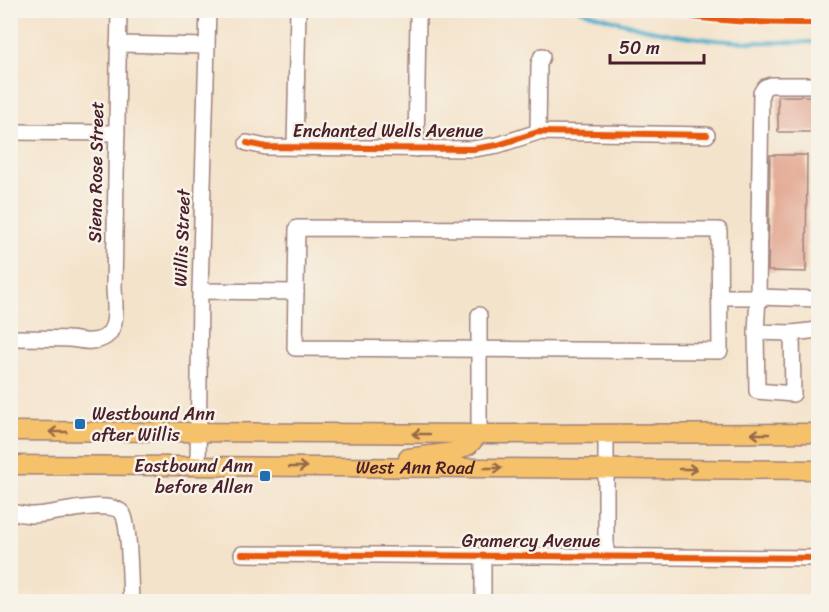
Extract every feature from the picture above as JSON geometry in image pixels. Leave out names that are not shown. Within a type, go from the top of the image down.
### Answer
[{"type":"main road","name":"West Ann Road","points":[[10,431],[479,434],[819,433]]},
{"type":"main road","points":[[338,467],[454,452],[469,445],[479,434]]},
{"type":"main road","name":"West Ann Road","points":[[10,465],[819,470]]},
{"type":"street","name":"Siena Rose Street","points":[[10,338],[93,341],[104,339],[114,326],[116,316],[114,288],[119,10]]},
{"type":"street","name":"Willis Street","points":[[198,466],[200,291],[208,10]]},
{"type":"street","points":[[295,147],[298,10]]},
{"type":"street","points":[[415,10],[418,16],[416,149]]},
{"type":"street","points":[[118,44],[207,46]]},
{"type":"street","points":[[538,132],[538,64],[542,56]]},
{"type":"street","points":[[792,333],[793,394],[757,391],[761,93],[765,87],[771,85],[819,85]]},
{"type":"street","points":[[10,132],[117,133]]},
{"type":"street","name":"Enchanted Wells Avenue","points":[[248,143],[266,147],[474,149],[498,145],[538,132],[707,135]]},
{"type":"street","points":[[297,228],[719,230],[720,351],[295,348],[296,292],[297,228]]},
{"type":"street","points":[[200,291],[296,292]]},
{"type":"street","points":[[719,297],[819,300]]},
{"type":"street","points":[[479,315],[479,434]]},
{"type":"street","points":[[756,332],[792,333],[819,330]]},
{"type":"street","points":[[606,434],[606,556]]},
{"type":"street","points":[[10,512],[33,515],[98,506],[117,509],[123,514],[128,536],[131,602]]},
{"type":"street","name":"Gramercy Avenue","points":[[242,554],[819,558]]},
{"type":"street","points":[[483,556],[483,602]]},
{"type":"building","points":[[778,96],[819,96],[819,132],[778,132]]},
{"type":"building","points":[[770,155],[807,155],[806,272],[768,271]]},
{"type":"waterway","points":[[579,10],[674,35],[721,41],[818,42]]},
{"type":"cycle path","points":[[653,10],[715,19],[818,23]]},
{"type":"cycle path","points":[[247,143],[266,147],[473,149],[498,145],[538,132],[707,135]]},
{"type":"cycle path","points":[[242,554],[818,558]]},
{"type":"place","name":"Westbound Ann after Willis","points":[[80,424]]},
{"type":"place","name":"Eastbound Ann before Allen","points":[[265,476]]}]
